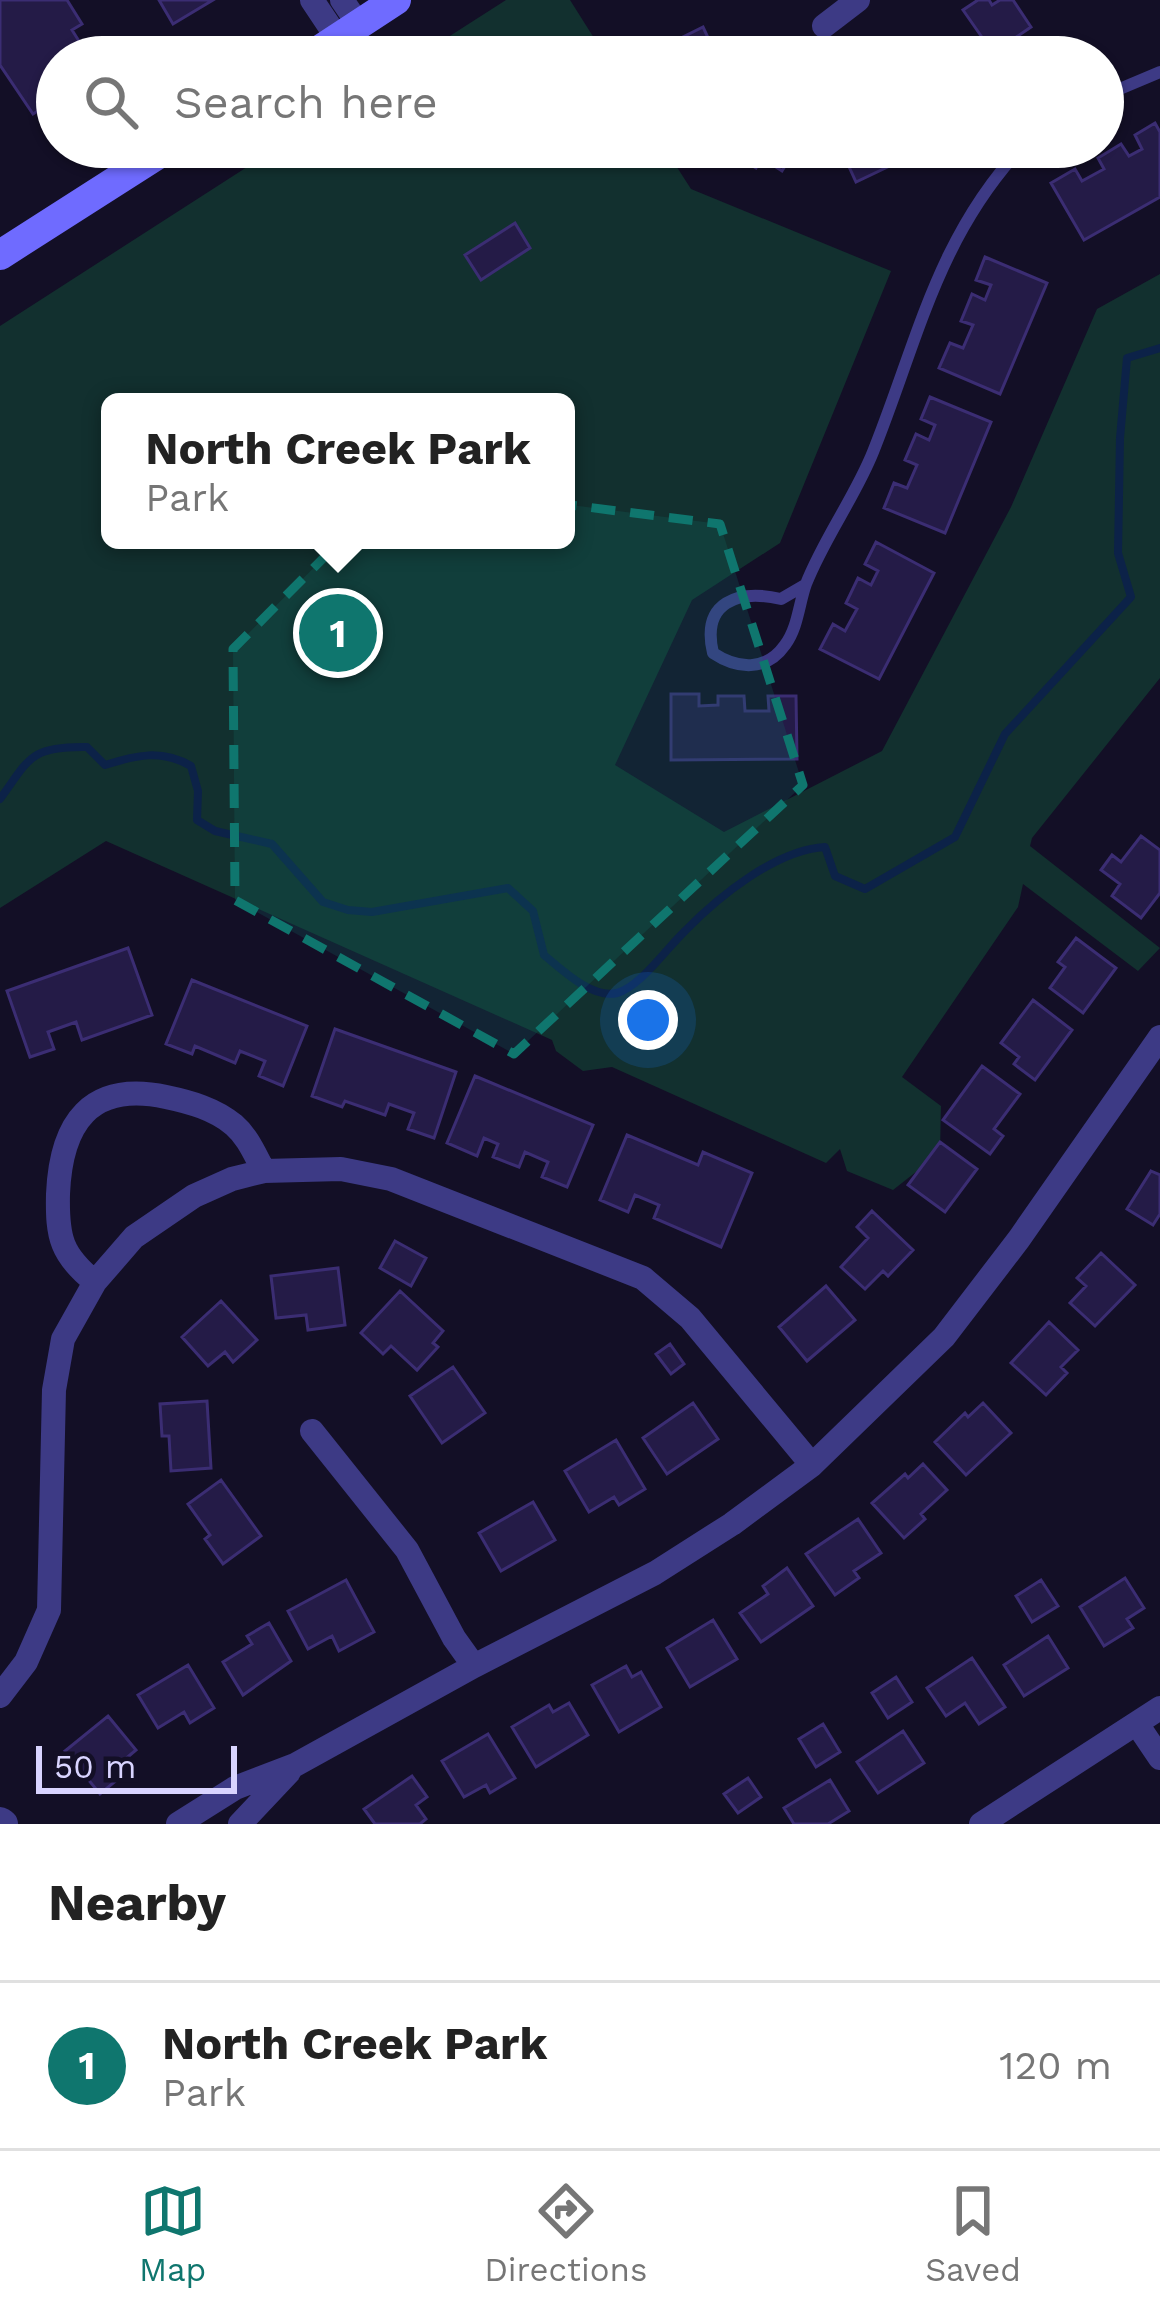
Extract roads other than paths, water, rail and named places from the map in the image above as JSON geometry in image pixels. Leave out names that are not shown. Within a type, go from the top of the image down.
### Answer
[{"type":"main road","points":[[346,21],[396,0]]},
{"type":"main road","points":[[0,255],[136,168]]},
{"type":"street","points":[[312,0],[346,21]]},
{"type":"street","points":[[824,26],[858,0]]},
{"type":"street","points":[[178,1824],[235,1788],[295,1766],[474,1666],[656,1573],[812,1465],[944,1337],[1019,1239],[1160,1036]]},
{"type":"street","points":[[95,1282],[73,1264],[62,1246],[58,1193],[62,1148],[96,1103],[119,1092],[146,1093],[202,1108],[245,1137],[264,1172]]},
{"type":"street","points":[[0,1696],[26,1662],[49,1610],[54,1390],[63,1340],[95,1282],[117,1254],[155,1220],[232,1179],[264,1172],[341,1168],[391,1179],[644,1278],[690,1318],[812,1465]]},
{"type":"street","points":[[312,1431],[407,1550],[474,1666]]},
{"type":"street","points":[[981,1824],[1160,1708]]},
{"type":"street","points":[[1137,1724],[1160,1759]]},
{"type":"street","points":[[240,1824],[295,1766]]},
{"type":"lane","points":[[1124,87],[1160,72]]},
{"type":"lane","points":[[806,585],[781,599],[754,593],[733,598],[716,613],[709,635],[713,653],[732,666],[754,666],[787,644],[806,585],[872,456],[950,248],[970,210],[1005,168]]},
{"type":"waterway","points":[[0,799],[33,757],[54,749],[87,747],[105,765],[138,756],[170,757],[191,766],[198,791],[197,820],[215,831],[272,844],[323,902],[372,912],[508,888],[533,911],[544,955],[588,988],[617,993],[644,975],[731,890],[787,856],[825,847],[835,876],[865,889],[955,837],[1005,734],[1131,597],[1118,553],[1127,358],[1160,348]]},
{"type":"place","name":"North Creek Park","points":[[338,633]]}]
